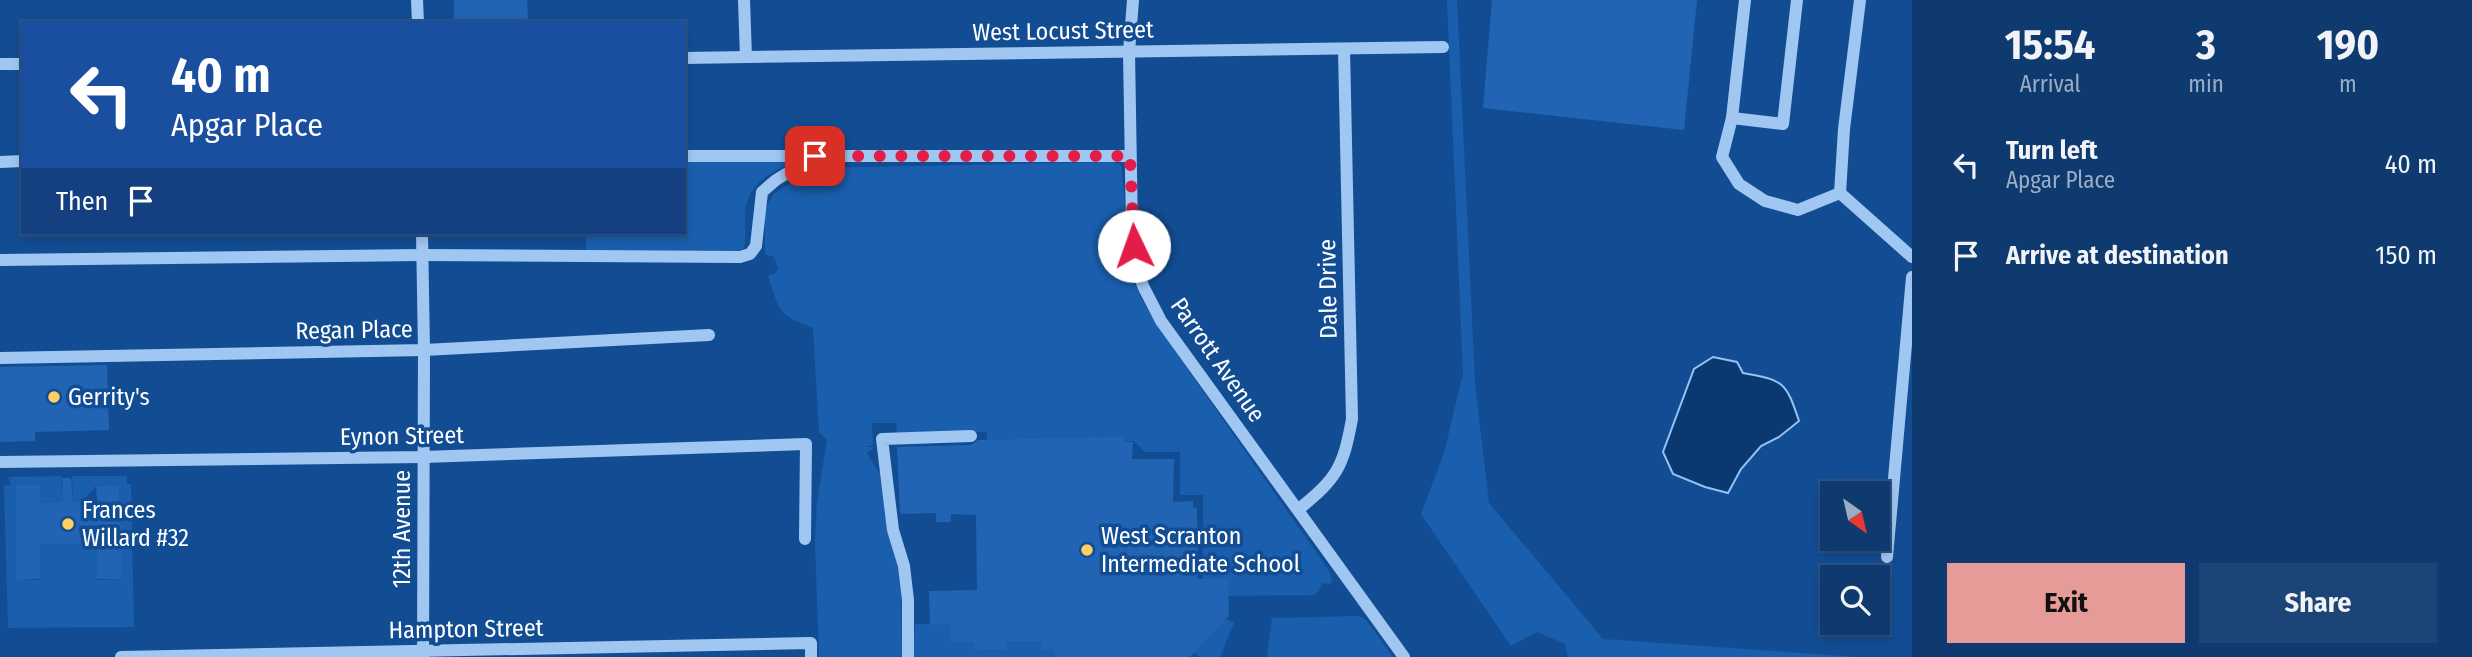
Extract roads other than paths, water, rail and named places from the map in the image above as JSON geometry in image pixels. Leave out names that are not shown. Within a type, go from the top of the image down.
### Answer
[{"type":"street","points":[[417,0],[418,21]]},
{"type":"street","points":[[744,0],[746,57]]},
{"type":"street","name":"Parrott Avenue","points":[[1133,0],[1129,52],[1130,156],[1135,261],[1143,286],[1161,321],[1404,657]]},
{"type":"street","points":[[1745,0],[1732,118],[1722,157],[1739,184],[1765,201],[1798,210],[1840,193]]},
{"type":"street","points":[[1732,118],[1783,124],[1797,0]]},
{"type":"street","points":[[1840,193],[1844,129],[1860,0]]},
{"type":"street","name":"West Locust Street","points":[[686,58],[1443,47]]},
{"type":"street","name":"Dale Drive","points":[[1299,509],[1325,487],[1337,471],[1346,450],[1352,419],[1344,48]]},
{"type":"street","points":[[0,64],[21,64]]},
{"type":"street","points":[[686,156],[1130,156]]},
{"type":"street","points":[[0,260],[421,255],[740,257],[750,254],[756,246],[762,192],[815,156]]},
{"type":"street","points":[[0,162],[21,161]]},
{"type":"street","points":[[1840,193],[1912,257]]},
{"type":"street","name":"12th Avenue","points":[[422,235],[423,654]]},
{"type":"street","points":[[1887,557],[1912,277]]},
{"type":"street","name":"Regan Place","points":[[0,358],[424,350],[709,335]]},
{"type":"street","points":[[908,657],[907,589],[904,566],[893,530],[882,439],[971,436]]},
{"type":"street","name":"Eynon Street","points":[[0,461],[423,457],[806,444],[805,539]]},
{"type":"street","name":"Hampton Street","points":[[121,657],[423,654],[811,643],[811,657]]},
{"type":"place","name":"Gerrity's","points":[[54,397]]},
{"type":"place","name":"Frances Willard #32","points":[[68,524]]},
{"type":"place","name":"West Scranton Intermediate School","points":[[1087,550]]}]
